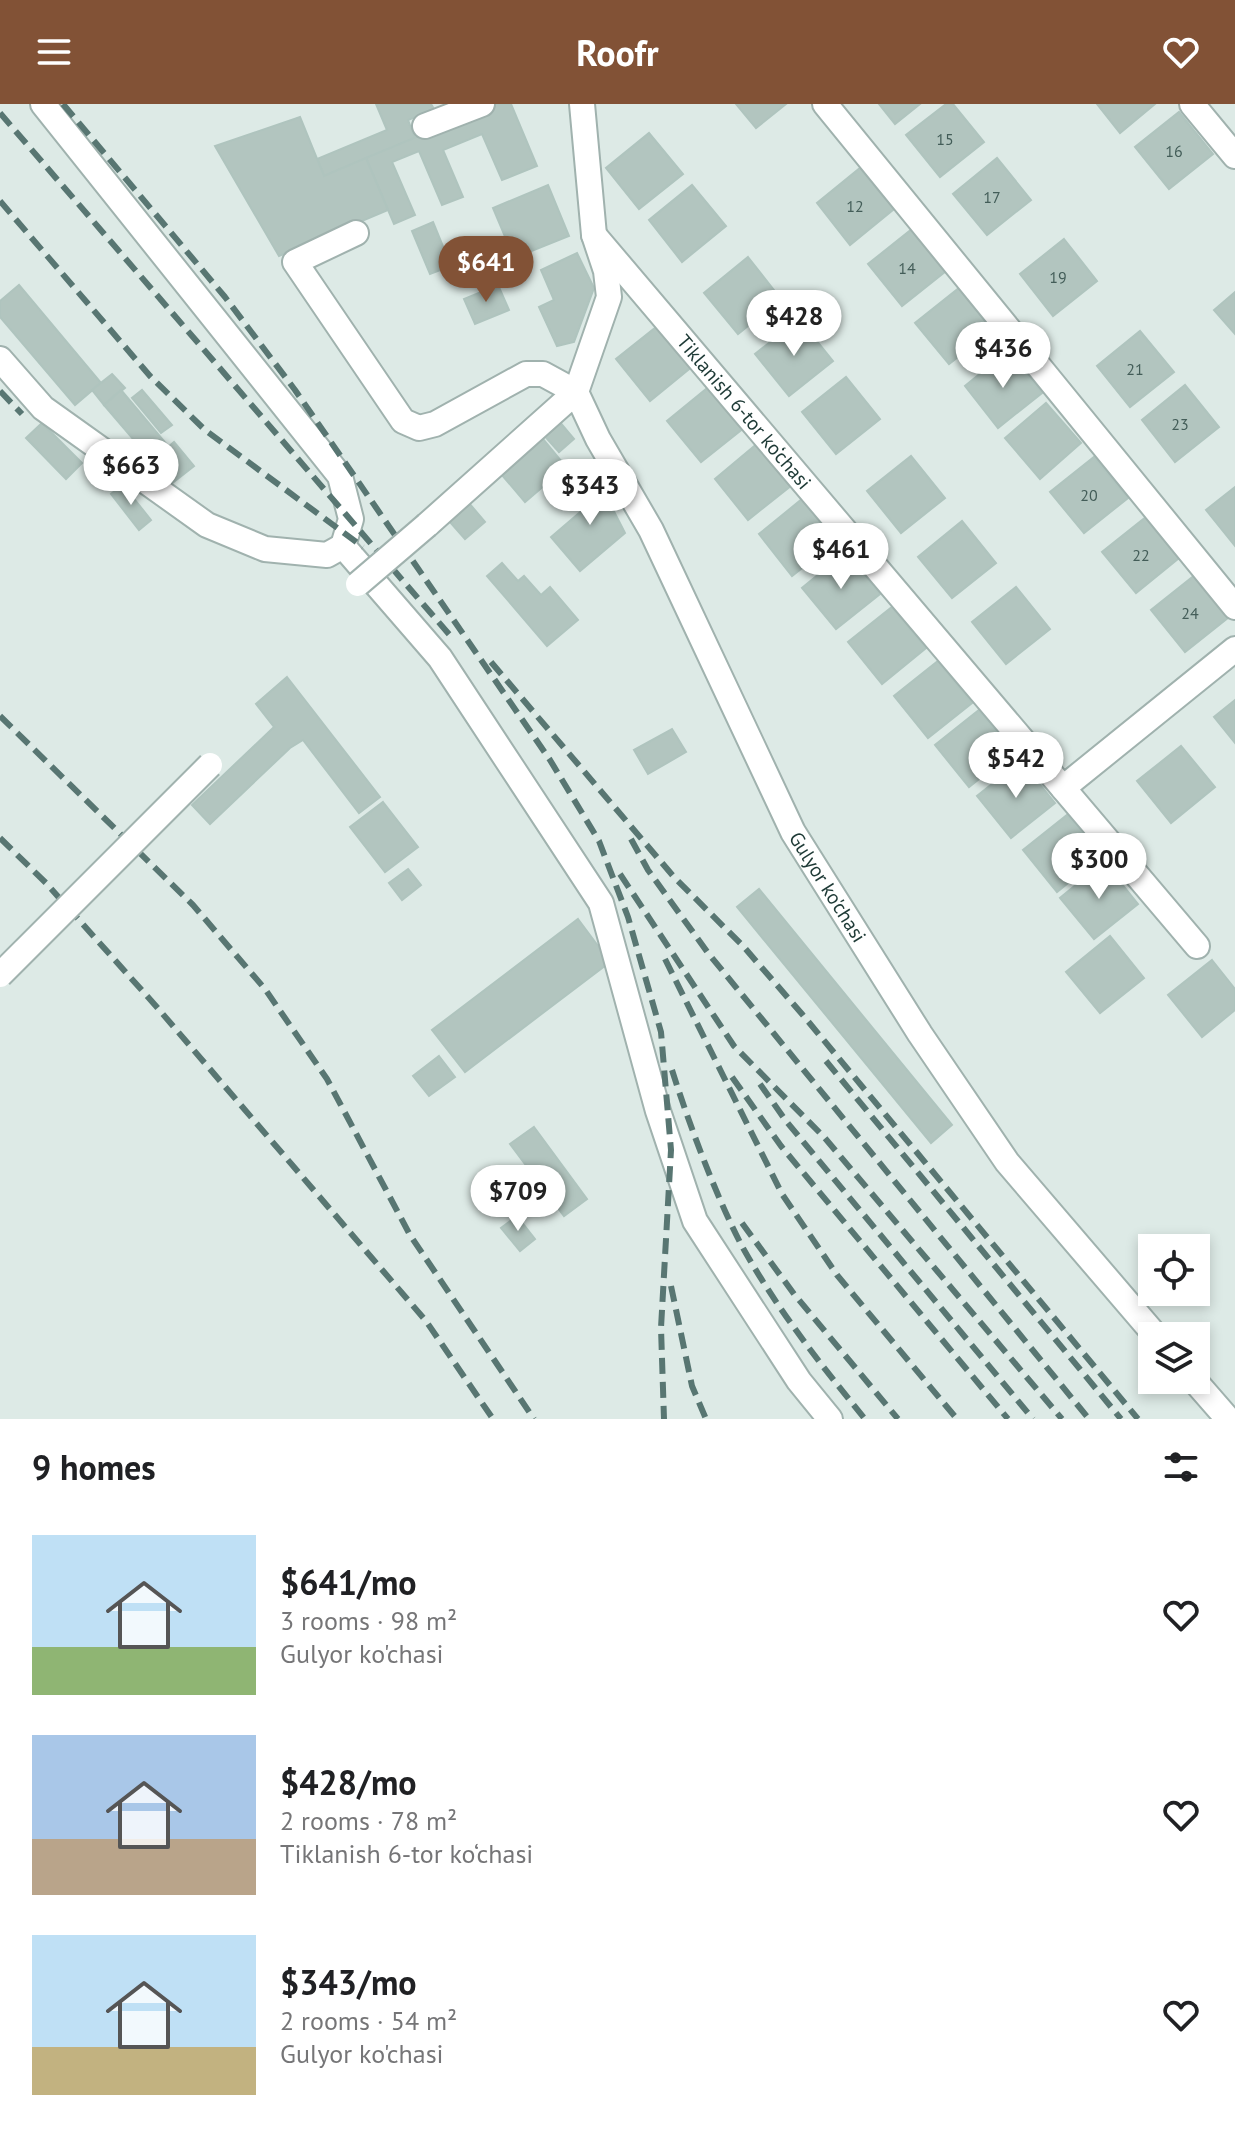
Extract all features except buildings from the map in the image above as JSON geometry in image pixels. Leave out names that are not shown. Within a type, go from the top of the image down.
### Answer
[{"type":"street","points":[[0,359],[43,408],[207,525],[265,549],[327,555],[343,546],[351,519],[340,476],[43,104]]},
{"type":"street","points":[[425,126],[482,104]]},
{"type":"street","points":[[358,584],[576,392],[609,297],[606,271],[594,235],[582,104]]},
{"type":"street","points":[[825,104],[1235,607]]},
{"type":"street","points":[[1192,104],[1235,156]]},
{"type":"street","points":[[356,233],[295,262],[403,421],[419,428],[435,424],[526,374],[543,374],[576,392]]},
{"type":"street","name":"Tiklanish 6-tor ko‘chasi","points":[[594,235],[1197,946]]},
{"type":"street","name":"Gulyor ko'chasi","points":[[576,392],[598,439],[651,530],[793,832],[920,1034],[1007,1162],[1144,1322]]},
{"type":"street","points":[[343,546],[440,658],[601,903],[658,1111],[695,1221],[799,1381],[830,1419]]},
{"type":"street","points":[[1063,788],[1235,649]]},
{"type":"street","points":[[0,975],[210,765]]},
{"type":"street","points":[[1206,1394],[1228,1419]]},
{"type":"railway","points":[[63,104],[225,297],[295,390],[550,760],[599,841],[628,917],[661,1032],[671,1150],[661,1328],[664,1419]]},
{"type":"railway","points":[[0,113],[454,640]]},
{"type":"railway","points":[[0,201],[150,376],[205,430],[363,547]]},
{"type":"railway","points":[[0,391],[22,414]]},
{"type":"railway","points":[[491,662],[674,877],[743,946],[802,1014],[1138,1419]]},
{"type":"railway","points":[[0,716],[193,905],[265,989],[327,1079],[410,1235],[534,1419]]},
{"type":"railway","points":[[0,838],[46,883],[155,1005],[426,1321],[493,1419]]},
{"type":"railway","points":[[631,839],[648,870],[708,953],[1089,1419]]},
{"type":"railway","points":[[620,874],[734,1046],[824,1137],[1062,1419]]},
{"type":"railway","points":[[665,959],[782,1194],[837,1275],[957,1419]]},
{"type":"railway","points":[[826,1061],[1121,1419]]},
{"type":"railway","points":[[672,1070],[704,1161],[743,1248],[785,1315],[865,1419]]},
{"type":"railway","points":[[732,1077],[781,1146],[1008,1419]]},
{"type":"railway","points":[[760,1084],[786,1121],[1033,1419]]},
{"type":"railway","points":[[742,1223],[794,1294],[898,1419]]},
{"type":"railway","points":[[671,1286],[692,1386],[706,1419]]}]
